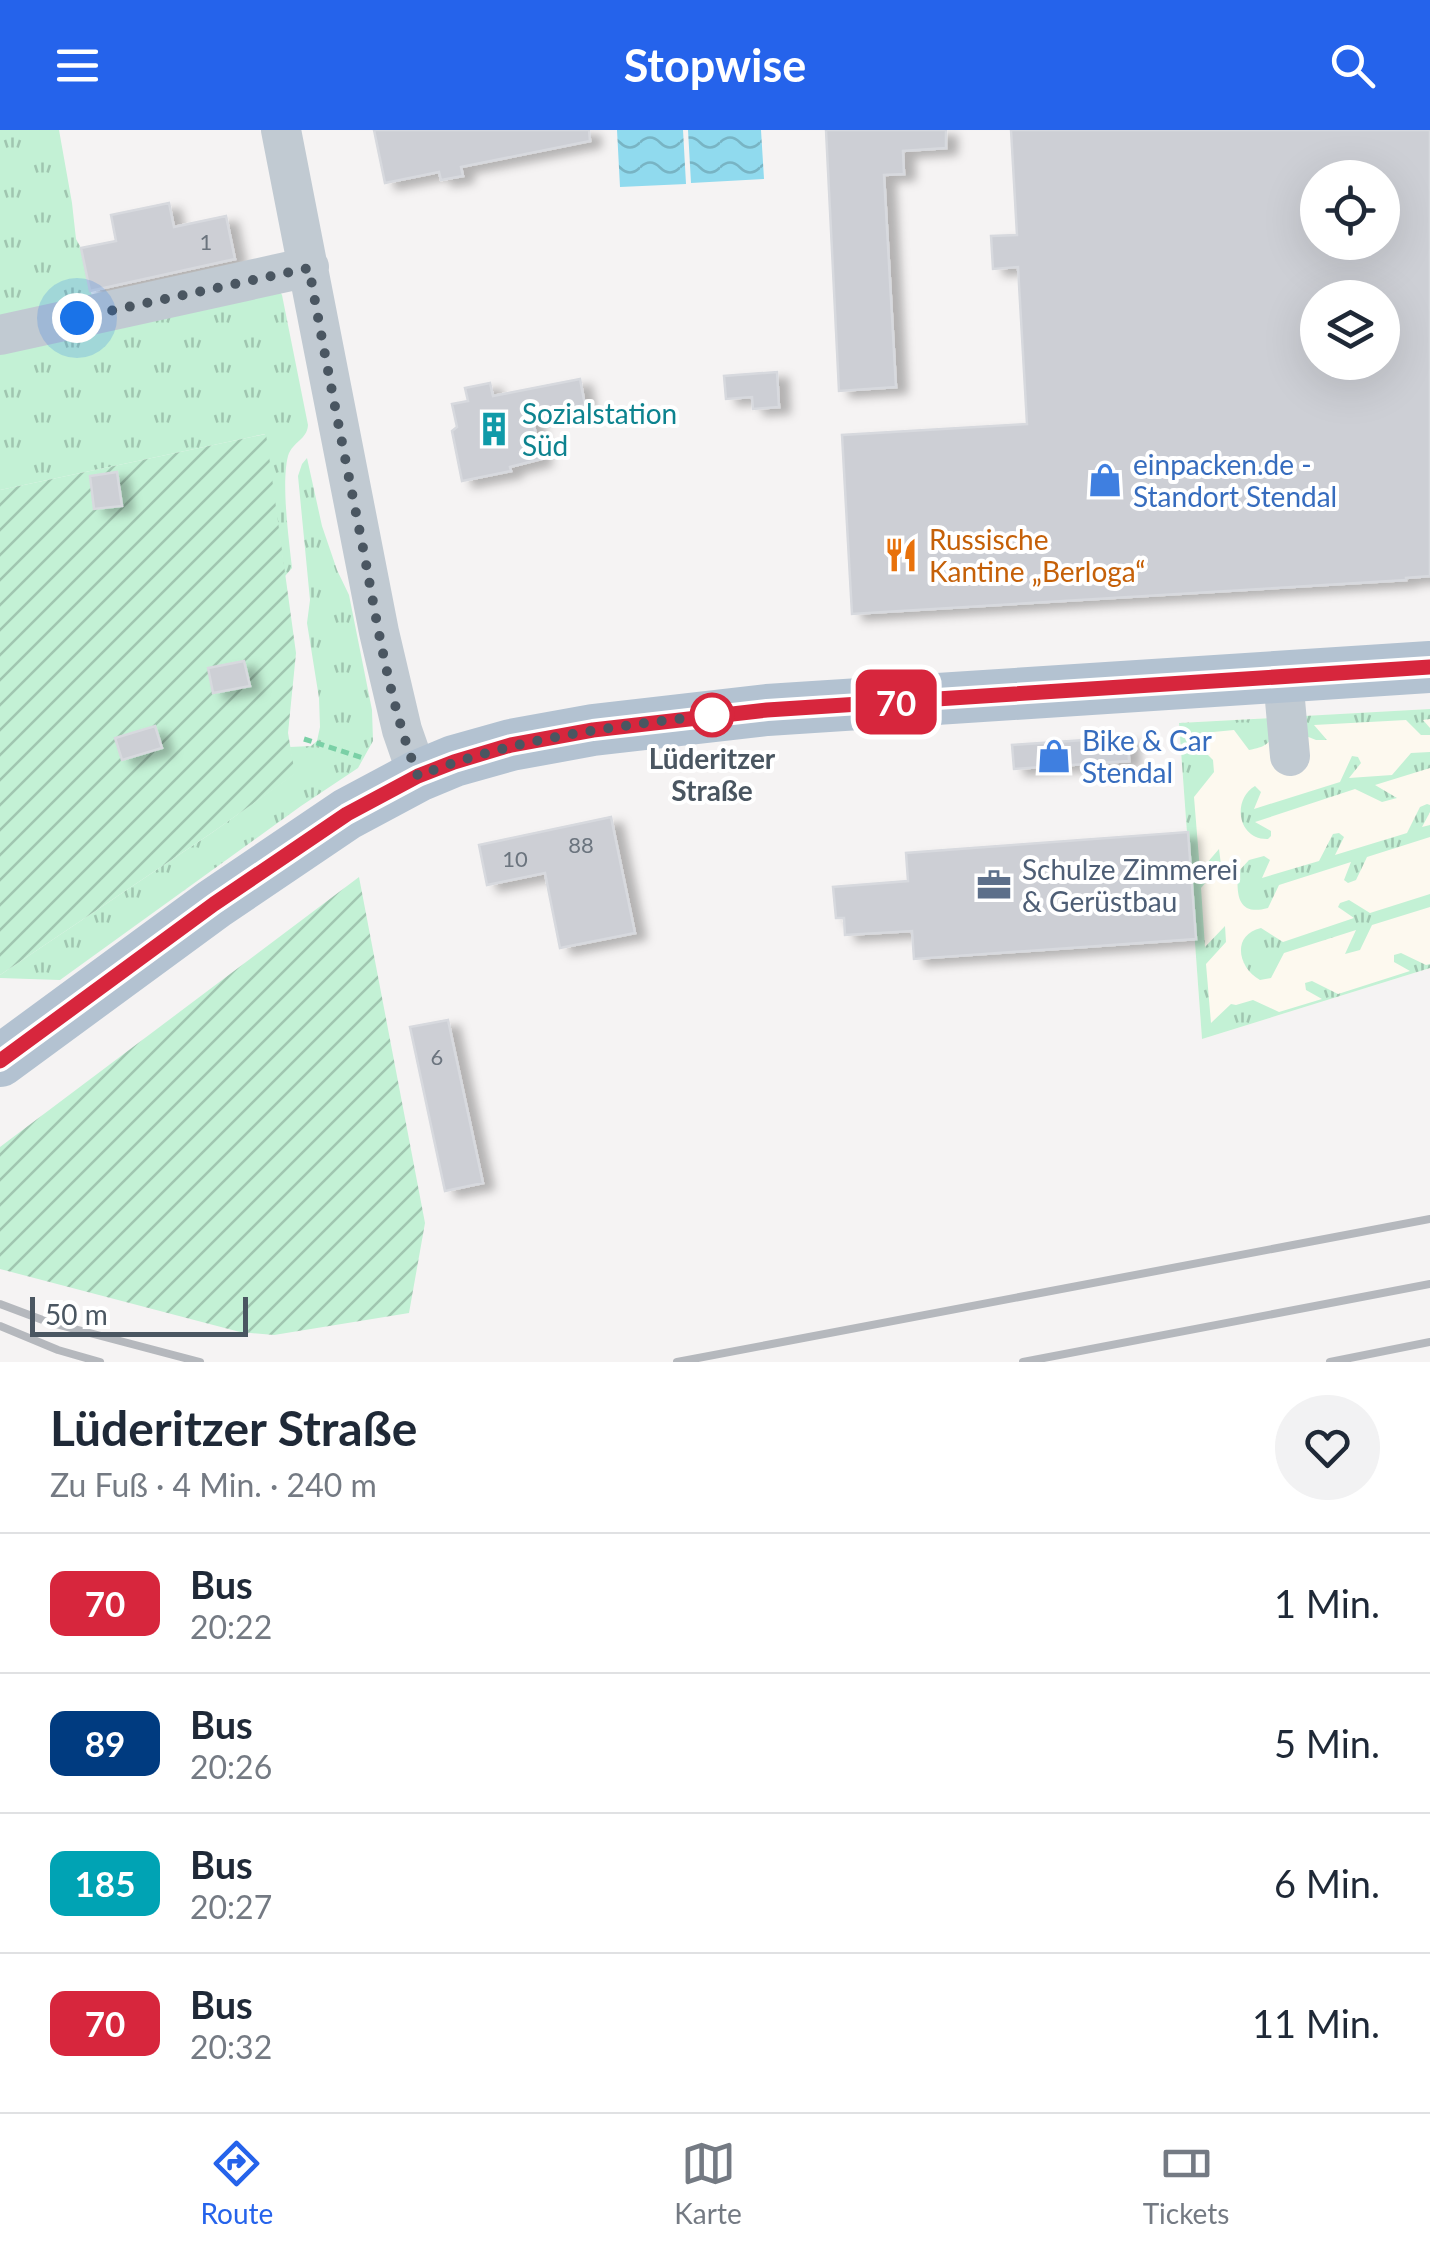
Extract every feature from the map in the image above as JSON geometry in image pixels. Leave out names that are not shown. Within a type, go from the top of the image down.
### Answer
[{"type":"main road","points":[[0,1061],[214,904],[347,814],[393,768],[454,762],[511,745],[683,718],[1430,667]]},
{"type":"street","points":[[281,130],[339,436],[402,730],[393,768]]},
{"type":"street","points":[[0,335],[309,268]]},
{"type":"street","points":[[1283,678],[1290,756]]},
{"type":"path","points":[[304,739],[393,768]]},
{"type":"shaded area","points":[[1430,709],[1430,968],[1202,1039],[1179,723]]},
{"type":"green space","points":[[0,130],[59,130],[76,239],[93,301],[0,327]]},
{"type":"green space","points":[[275,282],[282,295],[308,425],[290,451],[286,467],[292,568],[285,576],[265,434],[0,490],[0,342]]},
{"type":"green space","points":[[266,434],[296,653],[288,733],[295,774],[0,975],[0,490]]},
{"type":"green space","points":[[307,458],[322,526],[349,595],[372,710],[373,741],[358,768],[60,980],[0,978],[294,774],[290,747],[311,746],[317,741],[319,698],[307,623],[310,600],[298,476]]},
{"type":"green space","points":[[1430,709],[1430,719],[1423,720],[1430,735],[1421,735],[1406,720],[1314,725],[1327,740],[1306,736],[1304,716]]},
{"type":"green space","points":[[1274,718],[1270,740],[1257,748],[1249,750],[1234,730],[1203,733],[1194,741],[1213,760],[1214,772],[1194,797],[1200,871],[1219,849],[1221,865],[1201,888],[1205,947],[1225,926],[1226,942],[1206,964],[1211,1023],[1231,1004],[1253,1000],[1279,1012],[1322,999],[1306,990],[1305,983],[1312,981],[1338,994],[1410,971],[1394,962],[1394,955],[1401,953],[1430,964],[1430,968],[1202,1039],[1179,723]]},
{"type":"green space","points":[[1430,752],[1430,768],[1375,785],[1397,798],[1382,802],[1355,789],[1255,822],[1271,831],[1268,839],[1250,833],[1241,818],[1243,800],[1255,786],[1261,792],[1254,809],[1340,782],[1352,756],[1361,763],[1349,778],[1392,775],[1411,753]]},
{"type":"green space","points":[[1427,804],[1430,812],[1422,827],[1430,825],[1430,837],[1367,857],[1356,880],[1344,880],[1351,862],[1279,885],[1268,908],[1251,909],[1241,902],[1238,872],[1249,860],[1264,856],[1270,860],[1262,878],[1319,861],[1333,834],[1344,837],[1335,855],[1407,833],[1420,807]]},
{"type":"green space","points":[[359,877],[425,1223],[409,1313],[274,1335],[240,1332],[0,1269],[0,1147]]},
{"type":"green space","points":[[1430,894],[1430,907],[1372,925],[1360,950],[1345,954],[1356,930],[1284,953],[1271,978],[1260,980],[1243,960],[1245,937],[1261,928],[1283,942],[1354,918],[1338,907],[1349,900],[1370,913]]},
{"type":"water","points":[[617,130],[683,130],[686,184],[620,187]]},
{"type":"water","points":[[688,130],[761,130],[764,179],[691,183]]},
{"type":"building","points":[[374,130],[589,130],[590,141],[461,167],[463,176],[441,180],[439,172],[385,183]]},
{"type":"building","points":[[826,130],[946,130],[946,148],[903,151],[904,174],[884,175],[896,387],[839,391]]},
{"type":"building","points":[[1011,130],[1430,130],[1430,576],[852,614],[842,435],[1027,424],[1018,267],[993,269],[991,236],[1017,235]]},
{"type":"building","points":[[169,203],[174,227],[226,216],[235,259],[90,291],[81,248],[116,241],[111,215]]},
{"type":"building","points":[[777,372],[779,407],[753,409],[752,397],[726,399],[724,376]]},
{"type":"building","name":"Sozialstation Süd","points":[[580,379],[585,405],[532,416],[541,459],[510,467],[511,471],[462,481],[452,431],[457,427],[452,404],[468,401],[465,388],[490,383],[493,396]]},
{"type":"building","points":[[117,472],[122,506],[94,509],[90,476]]},
{"type":"building","points":[[244,661],[250,686],[213,693],[208,668]]},
{"type":"building","points":[[155,726],[162,748],[122,760],[115,738]]},
{"type":"building","points":[[1128,737],[1129,761],[1014,769],[1012,745]]},
{"type":"building","points":[[611,817],[635,933],[560,948],[545,873],[487,885],[479,845]]},
{"type":"building","points":[[1188,832],[1196,939],[914,959],[912,931],[845,935],[844,918],[836,918],[833,887],[908,881],[906,853]]},
{"type":"building","points":[[448,1020],[483,1183],[445,1191],[410,1027]]},
{"type":"railway","points":[[677,1362],[1430,1219]]},
{"type":"railway","points":[[1023,1362],[1430,1284]]},
{"type":"railway","points":[[0,1304],[48,1322],[200,1362]]},
{"type":"railway","points":[[0,1326],[100,1362]]},
{"type":"railway","points":[[1330,1362],[1430,1342]]},
{"type":"bus line","name":"70","points":[[0,1061],[214,904],[347,814],[418,776],[511,745],[593,730],[767,710],[1430,667]]},
{"type":"place","name":"Sozialstation Süd","points":[[494,429]]},
{"type":"place","name":"einpacken.de - Standort Stendal","points":[[1105,480]]},
{"type":"place","name":"Russische Kantine „Berloga“","points":[[901,555]]},
{"type":"place","name":"Lüderitzer Straße","points":[[712,715]]},
{"type":"place","name":"Bike & Car Stendal","points":[[1054,756]]},
{"type":"place","name":"Schulze Zimmerei & Gerüstbau","points":[[994,885]]},
{"type":"route","points":[[77,318],[309,268],[379,632],[402,730],[418,776],[511,745],[712,715]]}]
